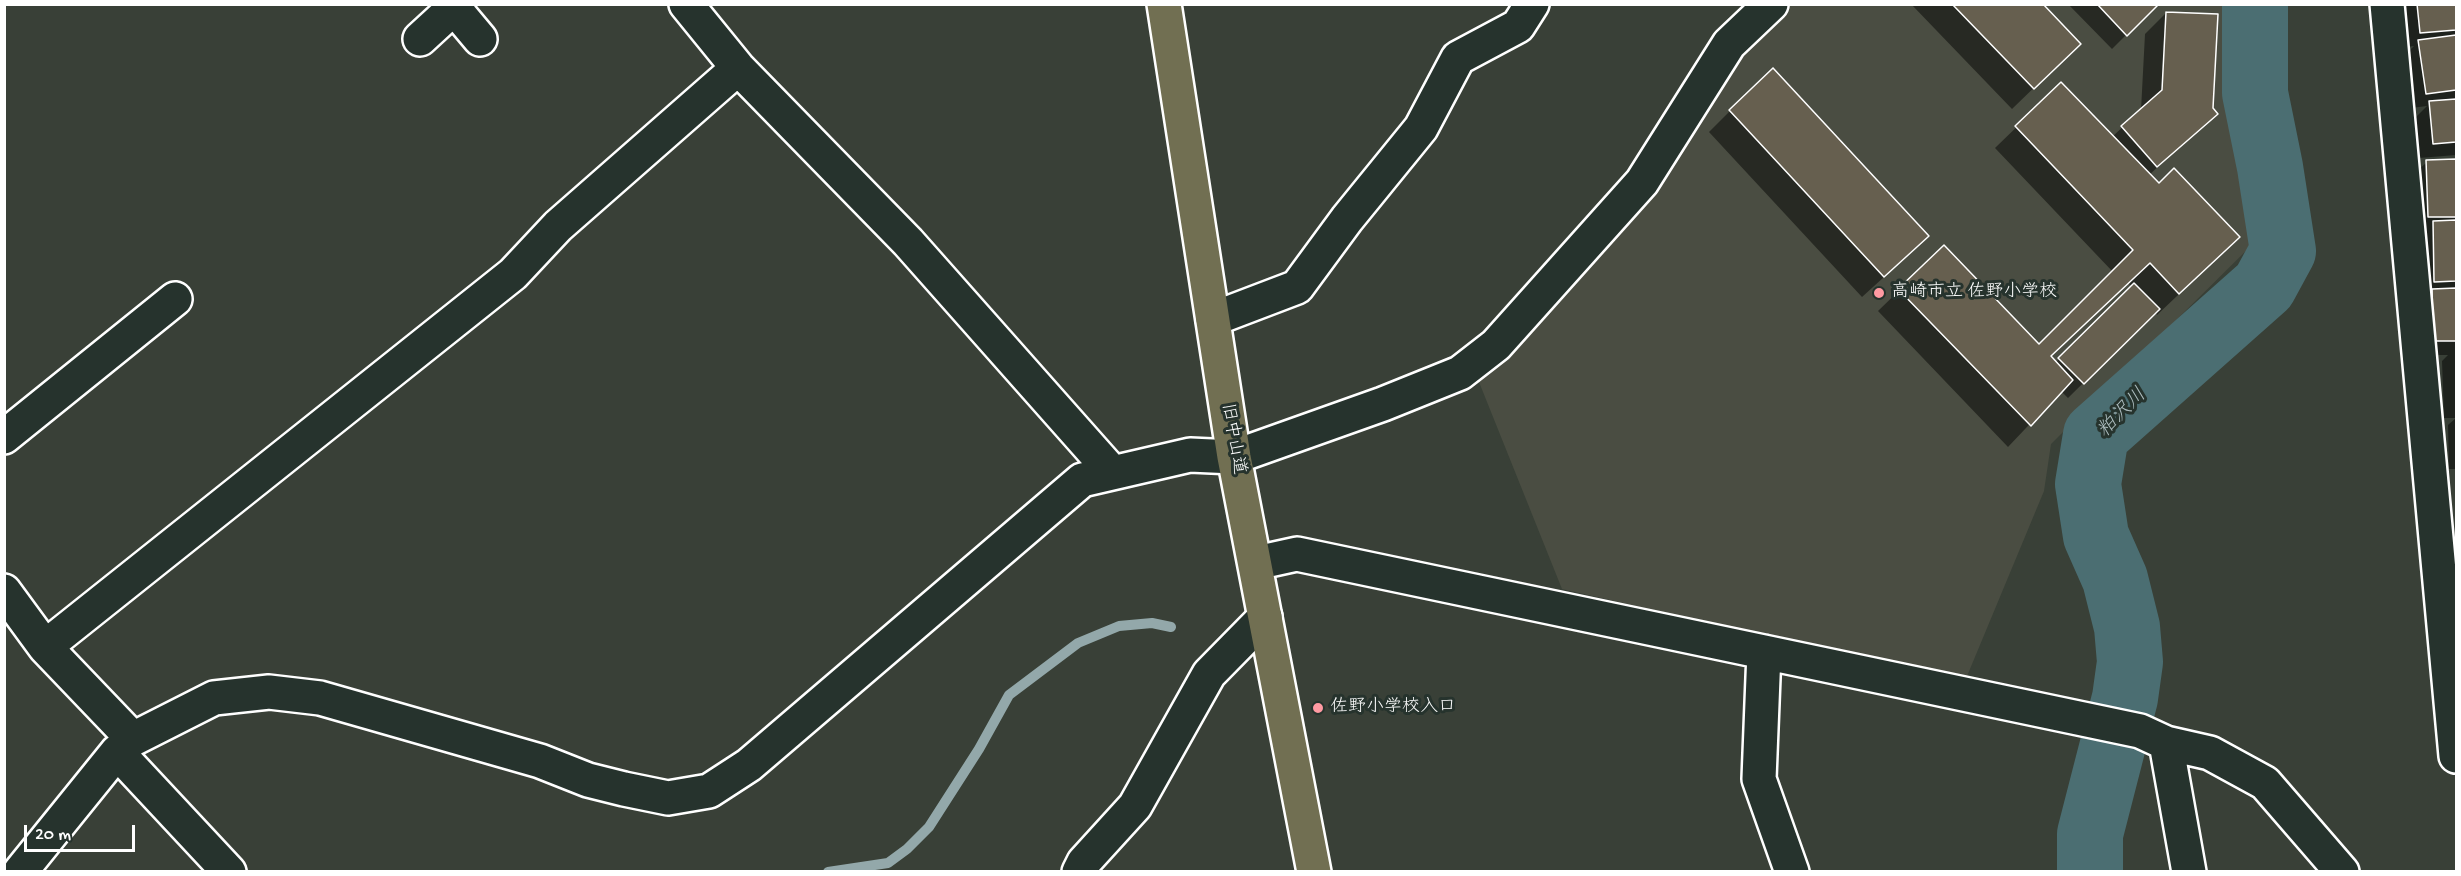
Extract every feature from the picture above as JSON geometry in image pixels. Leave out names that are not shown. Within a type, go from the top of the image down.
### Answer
[{"type":"main road","name":"旧中山道","points":[[1164,4],[1234,457],[1314,872]]},
{"type":"street","points":[[686,4],[738,68],[908,242],[1111,471]]},
{"type":"street","points":[[1213,320],[1297,287],[1347,219],[1422,128],[1458,58],[1518,26],[1532,4]]},
{"type":"street","points":[[20,872],[125,746],[214,698],[269,692],[320,698],[540,761],[588,780],[624,789],[668,798],[709,791],[749,765],[1082,480],[1111,471],[1190,455],[1234,457],[1383,404],[1460,373],[1496,345],[1642,182],[1730,44],[1771,4]]},
{"type":"street","points":[[2387,4],[2457,756]]},
{"type":"street","points":[[420,39],[456,6],[480,39]]},
{"type":"street","points":[[45,647],[513,274],[558,226],[738,68]]},
{"type":"street","points":[[4,437],[175,299]]},
{"type":"street","points":[[1256,563],[1298,554],[2140,731],[2166,743],[2211,753],[2265,783],[2342,872]]},
{"type":"street","points":[[4,591],[45,647],[229,872]]},
{"type":"street","points":[[1079,872],[1084,862],[1135,806],[1209,674],[1265,618]]},
{"type":"street","points":[[1764,652],[1759,779],[1792,872]]},
{"type":"street","points":[[2166,743],[2189,872]]},
{"type":"shaded area","name":"高崎市立 佐野小学校","points":[[1787,5],[2240,5],[2242,91],[2264,233],[2051,444],[2044,491],[1965,681],[1562,589],[1477,377],[1737,53]]},
{"type":"building","points":[[1952,4],[2043,4],[2081,44],[2034,89]]},
{"type":"building","points":[[2097,4],[2159,4],[2127,36]]},
{"type":"building","points":[[2417,4],[2456,4],[2456,30],[2420,33]]},
{"type":"building","points":[[2166,12],[2218,14],[2213,108],[2218,114],[2157,167],[2121,126],[2162,90]]},
{"type":"building","points":[[2456,35],[2456,90],[2426,94],[2418,40]]},
{"type":"building","points":[[1773,68],[1929,236],[1884,277],[1729,110]]},
{"type":"building","points":[[2061,82],[2159,183],[2174,168],[2240,237],[2179,294],[2150,263],[2051,356],[2073,380],[2031,426],[1898,289],[1944,245],[2039,344],[2133,250],[2015,126]]},
{"type":"building","points":[[2456,99],[2456,142],[2433,144],[2429,101]]},
{"type":"building","points":[[2456,159],[2456,217],[2428,217],[2426,160]]},
{"type":"building","points":[[2456,220],[2456,281],[2434,282],[2433,221]]},
{"type":"building","points":[[2134,283],[2160,309],[2084,384],[2058,358]]},
{"type":"building","points":[[2456,288],[2456,341],[2433,341],[2432,289]]},
{"type":"waterway","name":"粕沢川","points":[[2090,872],[2090,834],[2125,698],[2130,662],[2127,627],[2115,579],[2096,536],[2088,484],[2096,435],[2264,286],[2283,251],[2270,167],[2255,93],[2255,4]]},
{"type":"waterway","points":[[828,872],[888,863],[907,849],[929,827],[979,749],[1009,695],[1078,643],[1119,626],[1152,623],[1171,627]]},
{"type":"place","name":"高崎市立 佐野小学校","points":[[1879,293]]},
{"type":"place","name":"佐野小学校入口","points":[[1318,708]]}]
